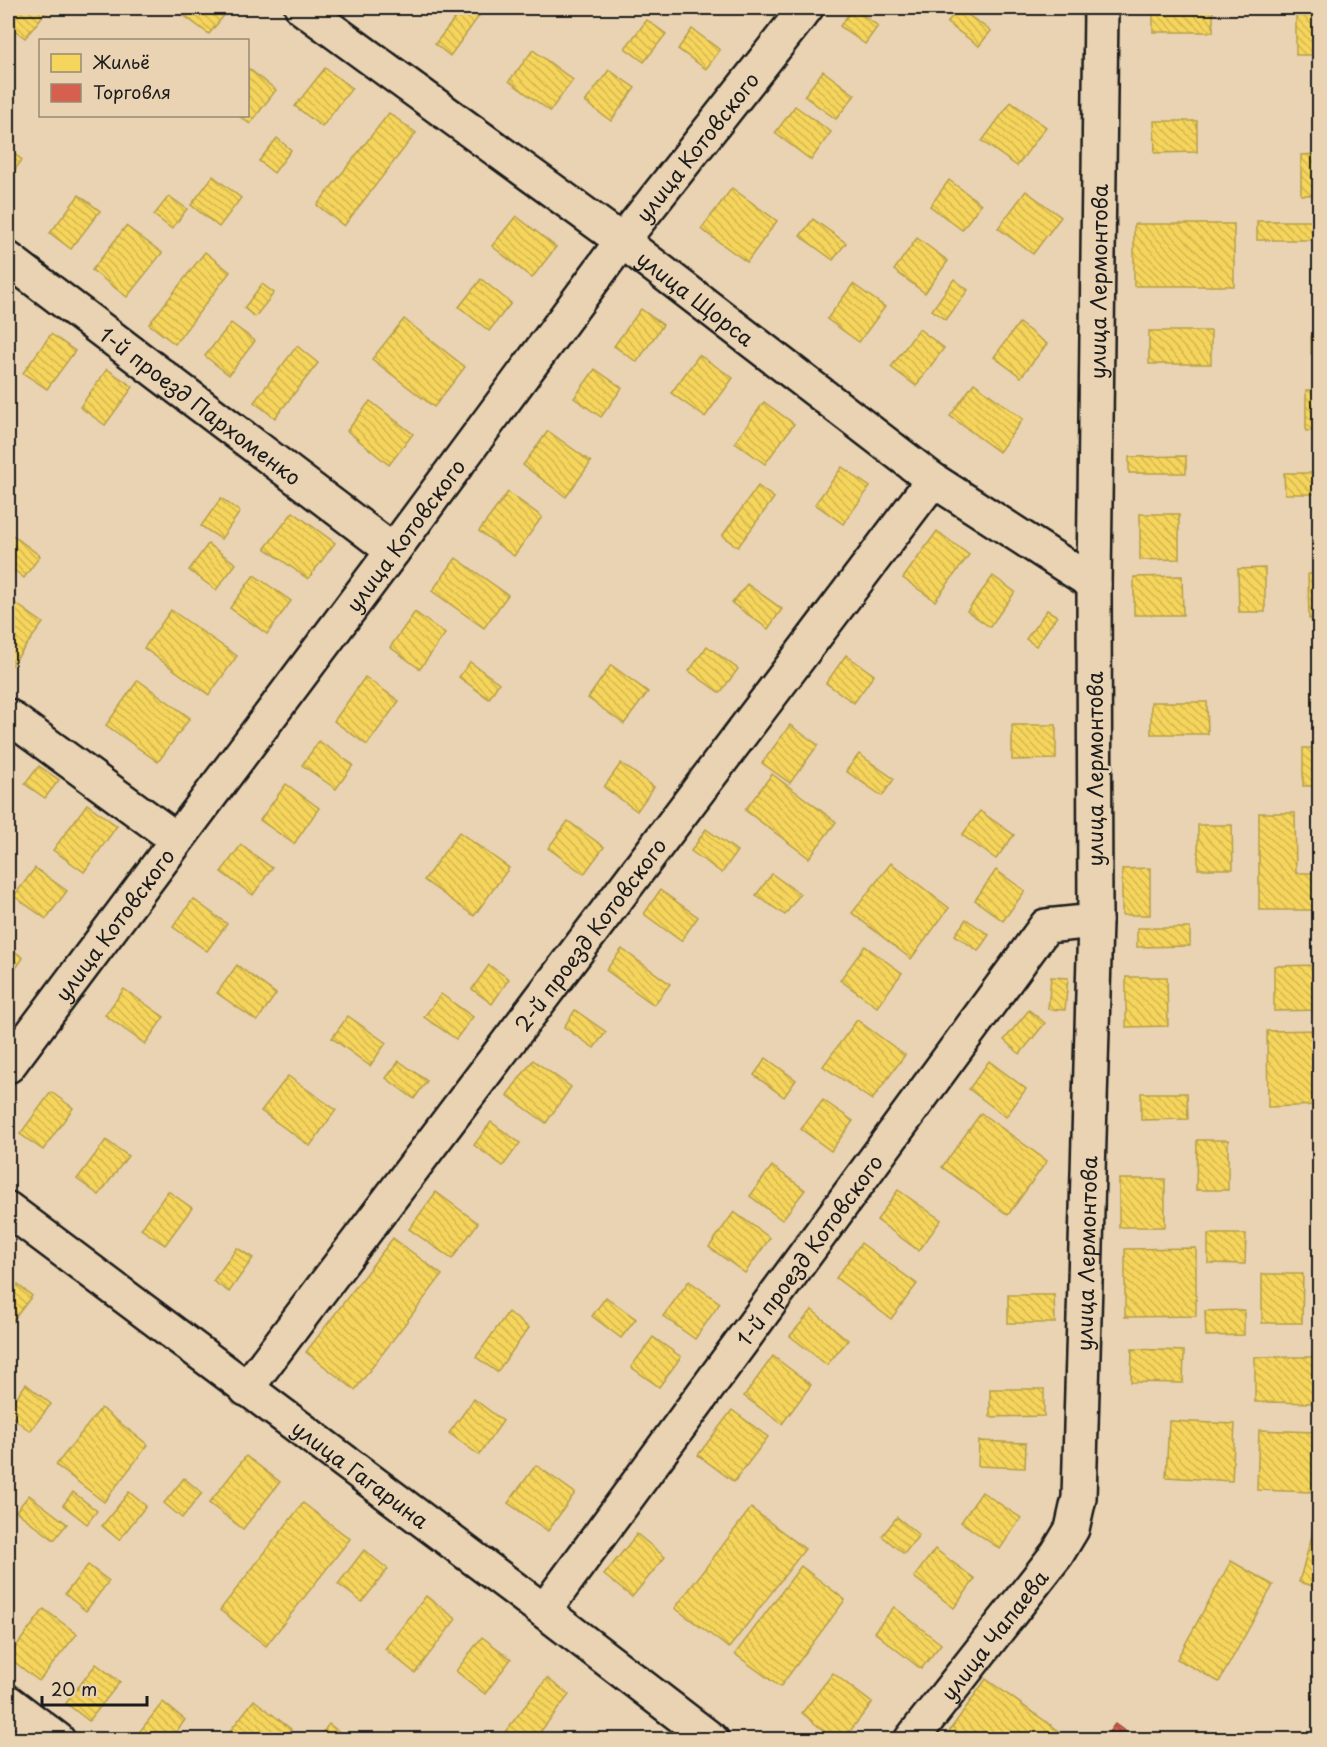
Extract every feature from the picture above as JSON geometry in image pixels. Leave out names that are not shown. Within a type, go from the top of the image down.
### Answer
[{"type":"street","name":"улица Котовского","points":[[8,1066],[622,242],[806,8]]},
{"type":"street","name":"улица Лермонтова","points":[[1072,1529],[1079,1498],[1095,921],[1094,584],[1101,8]]},
{"type":"street","name":"улица Щорса","points":[[314,11],[622,242],[933,480],[1094,584]]},
{"type":"street","name":"1-й проезд Пархоменко","points":[[8,259],[393,551]]},
{"type":"street","name":"2-й проезд Котовского","points":[[246,1389],[933,480]]},
{"type":"street","points":[[8,716],[176,839]]},
{"type":"street","name":"1-й проезд Котовского","points":[[544,1611],[1046,926],[1095,921]]},
{"type":"street","name":"улица Гагарина","points":[[8,1209],[544,1611],[712,1740]]},
{"type":"street","name":"улица Чапаева","points":[[911,1740],[1058,1554],[1072,1529]]},
{"type":"street","points":[[8,1702],[58,1740]]},
{"type":"building: Жильё","points":[[8,8],[49,8],[25,38],[8,25]]},
{"type":"building: Жильё","points":[[187,8],[230,8],[209,34],[182,14]]},
{"type":"building: Жильё","points":[[463,8],[477,8],[482,12],[450,56],[435,44]]},
{"type":"building: Жильё","points":[[853,8],[878,26],[865,44],[840,26]]},
{"type":"building: Жильё","points":[[958,8],[991,31],[979,46],[947,23]]},
{"type":"building: Жильё","points":[[1153,8],[1213,8],[1213,32],[1153,32]]},
{"type":"building: Жильё","points":[[1296,16],[1320,16],[1320,55],[1296,55]]},
{"type":"building: Жильё","points":[[647,20],[666,34],[644,62],[625,48]]},
{"type":"building: Жильё","points":[[692,29],[720,50],[706,69],[678,49]]},
{"type":"building: Жильё","points":[[533,50],[573,80],[550,111],[509,81]]},
{"type":"building: Жильё","points":[[325,68],[352,88],[322,127],[295,106]]},
{"type":"building: Жильё","points":[[249,69],[276,90],[250,124],[240,117],[249,117]]},
{"type":"building: Жильё","points":[[609,70],[635,88],[611,121],[585,102]]},
{"type":"building: Жильё","points":[[823,71],[855,95],[836,119],[804,96]]},
{"type":"building: Жильё","points":[[1011,102],[1046,127],[1017,166],[982,141]]},
{"type":"building: Жильё","points":[[795,106],[831,132],[811,160],[775,133]]},
{"type":"building: Жильё","points":[[389,113],[416,133],[344,226],[317,205]]},
{"type":"building: Жильё","points":[[1154,121],[1197,121],[1197,152],[1155,153]]},
{"type":"building: Жильё","points":[[277,138],[291,150],[274,173],[259,161]]},
{"type":"building: Жильё","points":[[8,149],[22,160],[8,179]]},
{"type":"building: Жильё","points":[[1320,154],[1320,195],[1301,195],[1301,155]]},
{"type":"building: Жильё","points":[[213,176],[241,198],[219,227],[191,205]]},
{"type":"building: Жильё","points":[[949,180],[981,204],[962,230],[930,206]]},
{"type":"building: Жильё","points":[[732,188],[777,221],[747,262],[701,229]]},
{"type":"building: Жильё","points":[[1026,191],[1061,217],[1033,254],[998,228]]},
{"type":"building: Жильё","points":[[79,195],[100,211],[71,249],[50,233]]},
{"type":"building: Жильё","points":[[169,196],[187,209],[172,229],[154,215]]},
{"type":"building: Жильё","points":[[516,216],[556,247],[532,278],[492,246]]},
{"type":"building: Жильё","points":[[813,219],[846,243],[833,260],[800,236]]},
{"type":"building: Жильё","points":[[1257,221],[1320,221],[1320,240],[1257,240]]},
{"type":"building: Жильё","points":[[1134,224],[1234,224],[1234,286],[1134,286]]},
{"type":"building: Жильё","points":[[126,226],[162,253],[127,297],[92,270]]},
{"type":"building: Жильё","points":[[917,238],[948,261],[925,293],[894,270]]},
{"type":"building: Жильё","points":[[205,252],[230,272],[175,344],[149,324]]},
{"type":"building: Жильё","points":[[481,279],[511,303],[489,331],[459,307]]},
{"type":"building: Жильё","points":[[954,279],[968,290],[946,320],[932,310]]},
{"type":"building: Жильё","points":[[262,284],[274,293],[255,317],[244,308]]},
{"type":"building: Жильё","points":[[853,284],[885,307],[859,342],[827,319]]},
{"type":"building: Жильё","points":[[641,309],[663,325],[637,362],[614,346]]},
{"type":"building: Жильё","points":[[404,319],[465,367],[434,407],[372,359]]},
{"type":"building: Жильё","points":[[231,323],[255,341],[229,375],[205,356]]},
{"type":"building: Жильё","points":[[1019,323],[1047,344],[1021,377],[994,357]]},
{"type":"building: Жильё","points":[[919,329],[944,348],[916,386],[891,367]]},
{"type":"building: Жильё","points":[[1149,331],[1211,331],[1211,364],[1149,364]]},
{"type":"building: Жильё","points":[[51,334],[75,351],[47,389],[23,373]]},
{"type":"building: Жильё","points":[[1311,336],[1320,336],[1320,354],[1311,354]]},
{"type":"building: Жильё","points":[[297,346],[318,363],[275,418],[254,402]]},
{"type":"building: Жильё","points":[[699,355],[733,378],[705,417],[671,393]]},
{"type":"building: Жильё","points":[[107,369],[133,387],[105,425],[80,407]]},
{"type":"building: Жильё","points":[[595,369],[622,388],[601,417],[574,398]]},
{"type":"building: Жильё","points":[[974,383],[1023,419],[999,452],[950,416]]},
{"type":"building: Жильё","points":[[1306,390],[1320,390],[1320,431],[1306,431]]},
{"type":"building: Жильё","points":[[370,401],[413,434],[389,465],[347,431]]},
{"type":"building: Жильё","points":[[764,402],[794,424],[765,464],[735,442]]},
{"type":"building: Жильё","points":[[548,431],[591,462],[566,497],[523,465]]},
{"type":"building: Жильё","points":[[1186,456],[1186,473],[1129,473],[1129,457]]},
{"type":"building: Жильё","points":[[842,467],[870,487],[843,524],[815,504]]},
{"type":"building: Жильё","points":[[1284,473],[1320,473],[1320,494],[1285,494]]},
{"type":"building: Жильё","points":[[758,486],[774,498],[738,547],[722,536]]},
{"type":"building: Жильё","points":[[508,492],[542,517],[514,556],[479,531]]},
{"type":"building: Жильё","points":[[221,498],[240,512],[221,539],[201,526]]},
{"type":"building: Жильё","points":[[293,512],[335,543],[308,579],[265,548]]},
{"type":"building: Жильё","points":[[1140,514],[1179,514],[1179,559],[1140,560]]},
{"type":"building: Жильё","points":[[937,531],[969,555],[935,601],[903,578]]},
{"type":"building: Жильё","points":[[10,533],[40,556],[24,578],[8,565],[8,536]]},
{"type":"building: Жильё","points":[[208,544],[236,564],[216,590],[189,570]]},
{"type":"building: Жильё","points":[[456,558],[508,595],[484,628],[432,591]]},
{"type":"building: Жильё","points":[[1265,568],[1265,612],[1239,612],[1238,569]]},
{"type":"building: Жильё","points":[[1308,574],[1320,574],[1320,619],[1309,619]]},
{"type":"building: Жильё","points":[[254,575],[291,601],[267,634],[230,608]]},
{"type":"building: Жильё","points":[[993,576],[1015,592],[990,627],[967,611]]},
{"type":"building: Жильё","points":[[1182,576],[1183,615],[1134,615],[1134,577]]},
{"type":"building: Жильё","points":[[747,584],[782,609],[768,629],[732,603]]},
{"type":"building: Жильё","points":[[15,603],[43,623],[11,666],[8,664],[8,614]]},
{"type":"building: Жильё","points":[[171,610],[237,656],[209,695],[144,648]]},
{"type":"building: Жильё","points":[[1047,610],[1057,616],[1036,646],[1026,639]]},
{"type":"building: Жильё","points":[[415,612],[445,634],[420,669],[390,647]]},
{"type":"building: Жильё","points":[[707,646],[738,669],[720,693],[689,671]]},
{"type":"building: Жильё","points":[[846,655],[874,675],[854,703],[826,683]]},
{"type":"building: Жильё","points":[[470,662],[499,683],[489,699],[459,677]]},
{"type":"building: Жильё","points":[[611,665],[648,692],[624,724],[588,698]]},
{"type":"building: Жильё","points":[[365,677],[399,701],[367,745],[334,721]]},
{"type":"building: Жильё","points":[[138,680],[190,718],[158,762],[106,725]]},
{"type":"building: Жильё","points":[[1151,702],[1207,702],[1208,734],[1151,734]]},
{"type":"building: Жильё","points":[[790,725],[818,745],[790,783],[762,763]]},
{"type":"building: Жильё","points":[[1012,725],[1056,725],[1056,759],[1012,760]]},
{"type":"building: Жильё","points":[[319,741],[353,765],[336,789],[302,765]]},
{"type":"building: Жильё","points":[[1303,748],[1320,748],[1320,786],[1303,786]]},
{"type":"building: Жильё","points":[[859,754],[894,779],[882,796],[846,771]]},
{"type":"building: Жильё","points":[[621,763],[654,787],[637,811],[604,787]]},
{"type":"building: Жильё","points":[[39,766],[59,780],[45,798],[25,784]]},
{"type":"building: Жильё","points":[[772,774],[836,822],[809,858],[745,810]]},
{"type":"building: Жильё","points":[[286,784],[319,808],[294,844],[260,820]]},
{"type":"building: Жильё","points":[[87,804],[117,826],[84,872],[53,850]]},
{"type":"building: Жильё","points":[[980,811],[1014,835],[996,859],[962,835]]},
{"type":"building: Жильё","points":[[1259,813],[1295,813],[1296,873],[1320,873],[1320,910],[1259,910]]},
{"type":"building: Жильё","points":[[568,821],[604,847],[584,874],[548,848]]},
{"type":"building: Жильё","points":[[1198,825],[1232,825],[1233,869],[1198,869]]},
{"type":"building: Жильё","points":[[706,829],[737,851],[722,873],[691,851]]},
{"type":"building: Жильё","points":[[459,832],[509,868],[474,916],[424,880]]},
{"type":"building: Жильё","points":[[241,845],[272,868],[253,895],[221,872]]},
{"type":"building: Жильё","points":[[891,863],[949,908],[911,959],[852,913]]},
{"type":"building: Жильё","points":[[35,868],[67,891],[46,919],[14,896]]},
{"type":"building: Жильё","points":[[1150,868],[1150,915],[1122,915],[1122,869]]},
{"type":"building: Жильё","points":[[996,870],[1025,891],[1003,921],[975,900]]},
{"type":"building: Жильё","points":[[772,874],[800,894],[785,915],[756,895]]},
{"type":"building: Жильё","points":[[660,890],[698,917],[681,941],[644,914]]},
{"type":"building: Жильё","points":[[193,899],[227,924],[207,951],[173,927]]},
{"type":"building: Жильё","points":[[966,919],[989,935],[978,951],[955,935]]},
{"type":"building: Жильё","points":[[1137,928],[1190,928],[1190,946],[1137,947]]},
{"type":"building: Жильё","points":[[8,946],[23,958],[8,980]]},
{"type":"building: Жильё","points":[[865,946],[902,973],[877,1007],[840,980]]},
{"type":"building: Жильё","points":[[622,949],[670,984],[654,1005],[606,970]]},
{"type":"building: Жильё","points":[[237,965],[276,994],[257,1021],[217,993]]},
{"type":"building: Жильё","points":[[489,965],[509,979],[492,1004],[472,989]]},
{"type":"building: Жильё","points":[[1320,965],[1320,1010],[1274,1011],[1274,966]]},
{"type":"building: Жильё","points":[[1051,977],[1068,978],[1065,1010],[1048,1009]]},
{"type":"building: Жильё","points":[[1126,977],[1167,977],[1168,1026],[1126,1027]]},
{"type":"building: Жильё","points":[[124,989],[164,1017],[145,1044],[105,1015]]},
{"type":"building: Жильё","points":[[441,994],[473,1017],[456,1039],[424,1017]]},
{"type":"building: Жильё","points":[[575,1010],[606,1032],[594,1048],[564,1027]]},
{"type":"building: Жильё","points":[[1029,1010],[1045,1023],[1020,1054],[1004,1040]]},
{"type":"building: Жильё","points":[[348,1016],[386,1043],[370,1066],[332,1038]]},
{"type":"building: Жильё","points":[[857,1020],[905,1055],[872,1100],[823,1066]]},
{"type":"building: Жильё","points":[[1320,1030],[1320,1105],[1268,1107],[1267,1031]]},
{"type":"building: Жильё","points":[[766,1058],[796,1080],[784,1097],[754,1075]]},
{"type":"building: Жильё","points":[[533,1060],[571,1087],[546,1123],[507,1095]]},
{"type":"building: Жильё","points":[[399,1061],[427,1081],[414,1099],[386,1078]]},
{"type":"building: Жильё","points":[[989,1061],[1026,1089],[1006,1117],[969,1089]]},
{"type":"building: Жильё","points":[[288,1076],[336,1110],[310,1146],[261,1111]]},
{"type":"building: Жильё","points":[[51,1092],[73,1108],[43,1150],[20,1134]]},
{"type":"building: Жильё","points":[[1141,1093],[1187,1093],[1188,1119],[1141,1120]]},
{"type":"building: Жильё","points":[[823,1100],[853,1121],[831,1151],[801,1129]]},
{"type":"building: Жильё","points":[[981,1113],[1047,1161],[1008,1215],[942,1167]]},
{"type":"building: Жильё","points":[[491,1122],[520,1143],[503,1166],[474,1145]]},
{"type":"building: Жильё","points":[[106,1140],[128,1156],[99,1195],[77,1179]]},
{"type":"building: Жильё","points":[[1197,1140],[1228,1140],[1228,1190],[1196,1190]]},
{"type":"building: Жильё","points":[[772,1166],[805,1190],[782,1220],[750,1196]]},
{"type":"building: Жильё","points":[[1119,1179],[1165,1179],[1165,1227],[1119,1227]]},
{"type":"building: Жильё","points":[[898,1190],[941,1220],[919,1251],[877,1220]]},
{"type":"building: Жильё","points":[[168,1191],[192,1208],[165,1245],[141,1229]]},
{"type":"building: Жильё","points":[[436,1192],[478,1223],[452,1259],[409,1229]]},
{"type":"building: Жильё","points":[[734,1212],[770,1238],[745,1273],[709,1247]]},
{"type":"building: Жильё","points":[[1208,1234],[1246,1234],[1245,1264],[1208,1263]]},
{"type":"building: Жильё","points":[[393,1238],[442,1275],[355,1390],[306,1352]]},
{"type":"building: Жильё","points":[[861,1243],[917,1284],[891,1319],[836,1278]]},
{"type":"building: Жильё","points":[[237,1248],[253,1258],[229,1292],[213,1281]]},
{"type":"building: Жильё","points":[[1196,1248],[1196,1316],[1125,1317],[1125,1249]]},
{"type":"building: Жильё","points":[[1262,1274],[1303,1274],[1302,1323],[1262,1323]]},
{"type":"building: Жильё","points":[[8,1277],[32,1296],[8,1327]]},
{"type":"building: Жильё","points":[[689,1281],[720,1303],[695,1339],[663,1316]]},
{"type":"building: Жильё","points":[[1008,1295],[1054,1295],[1055,1323],[1008,1323]]},
{"type":"building: Жильё","points":[[606,1297],[636,1319],[621,1338],[592,1316]]},
{"type":"building: Жильё","points":[[812,1310],[848,1340],[827,1365],[790,1336]]},
{"type":"building: Жильё","points":[[1244,1310],[1244,1335],[1206,1336],[1205,1311]]},
{"type":"building: Жильё","points":[[508,1312],[529,1328],[497,1372],[476,1357]]},
{"type":"building: Жильё","points":[[653,1337],[681,1357],[659,1387],[631,1367]]},
{"type":"building: Жильё","points":[[1132,1349],[1184,1351],[1183,1383],[1131,1382]]},
{"type":"building: Жильё","points":[[773,1356],[811,1385],[782,1424],[744,1396]]},
{"type":"building: Жильё","points":[[1255,1357],[1320,1357],[1320,1403],[1255,1402]]},
{"type":"building: Жильё","points":[[26,1384],[51,1404],[30,1431],[8,1414],[8,1408]]},
{"type":"building: Жильё","points":[[990,1389],[1044,1389],[1044,1416],[990,1417]]},
{"type":"building: Жильё","points":[[474,1399],[503,1421],[479,1455],[449,1433]]},
{"type":"building: Жильё","points":[[101,1408],[148,1445],[104,1502],[56,1465]]},
{"type":"building: Жильё","points":[[732,1410],[768,1437],[734,1482],[698,1455]]},
{"type":"building: Жильё","points":[[1169,1421],[1235,1424],[1232,1481],[1166,1477]]},
{"type":"building: Жильё","points":[[1259,1430],[1316,1432],[1314,1492],[1257,1490]]},
{"type":"building: Жильё","points":[[979,1441],[1026,1443],[1025,1468],[978,1466]]},
{"type":"building: Жильё","points":[[246,1456],[280,1482],[243,1529],[209,1503]]},
{"type":"building: Жильё","points":[[536,1465],[575,1493],[548,1531],[508,1503]]},
{"type":"building: Жильё","points":[[184,1478],[202,1493],[182,1518],[164,1503]]},
{"type":"building: Жильё","points":[[73,1492],[97,1511],[87,1524],[63,1505]]},
{"type":"building: Жильё","points":[[129,1492],[146,1506],[119,1540],[102,1526]]},
{"type":"building: Жильё","points":[[982,1492],[1021,1518],[1000,1549],[961,1522]]},
{"type":"building: Жильё","points":[[29,1495],[67,1524],[54,1540],[16,1511]]},
{"type":"building: Жильё","points":[[303,1503],[350,1539],[266,1646],[220,1610]]},
{"type":"building: Жильё","points":[[751,1508],[805,1549],[729,1648],[675,1608]]},
{"type":"building: Жильё","points":[[897,1517],[919,1535],[904,1554],[882,1536]]},
{"type":"building: Жильё","points":[[1313,1532],[1320,1534],[1320,1588],[1299,1582]]},
{"type":"building: Жильё","points":[[637,1534],[665,1557],[632,1597],[604,1575]]},
{"type":"building: Жильё","points":[[935,1549],[975,1579],[954,1608],[914,1577]]},
{"type":"building: Жильё","points":[[364,1550],[388,1569],[362,1602],[338,1584]]},
{"type":"building: Жильё","points":[[1231,1561],[1273,1585],[1219,1682],[1177,1659]]},
{"type":"building: Жильё","points":[[88,1565],[109,1581],[86,1611],[65,1594]]},
{"type":"building: Жильё","points":[[801,1566],[845,1600],[780,1687],[735,1654]]},
{"type":"building: Жильё","points":[[426,1596],[456,1619],[415,1673],[385,1649]]},
{"type":"building: Жильё","points":[[894,1607],[941,1644],[921,1669],[874,1632]]},
{"type":"building: Жильё","points":[[44,1609],[77,1634],[39,1681],[8,1657]]},
{"type":"building: Жильё","points":[[482,1637],[511,1659],[485,1694],[456,1671]]},
{"type":"building: Жильё","points":[[96,1664],[120,1682],[89,1721],[66,1703]]},
{"type":"building: Жильё","points":[[833,1673],[872,1703],[843,1740],[835,1740],[802,1713]]},
{"type":"building: Жильё","points":[[547,1678],[569,1695],[534,1740],[513,1740],[504,1733]]},
{"type":"building: Жильё","points":[[986,1679],[1059,1731],[1053,1740],[943,1740]]},
{"type":"building: Жильё","points":[[254,1700],[291,1729],[282,1740],[223,1740]]},
{"type":"building: Жильё","points":[[163,1702],[185,1720],[170,1740],[133,1740]]},
{"type":"building: Жильё","points":[[329,1724],[350,1740],[317,1740]]},
{"type":"building: Жильё","points":[[597,1731],[609,1740],[590,1740]]},
{"type":"building: Торговля","points":[[1115,1724],[1137,1740],[1103,1740]]}]
